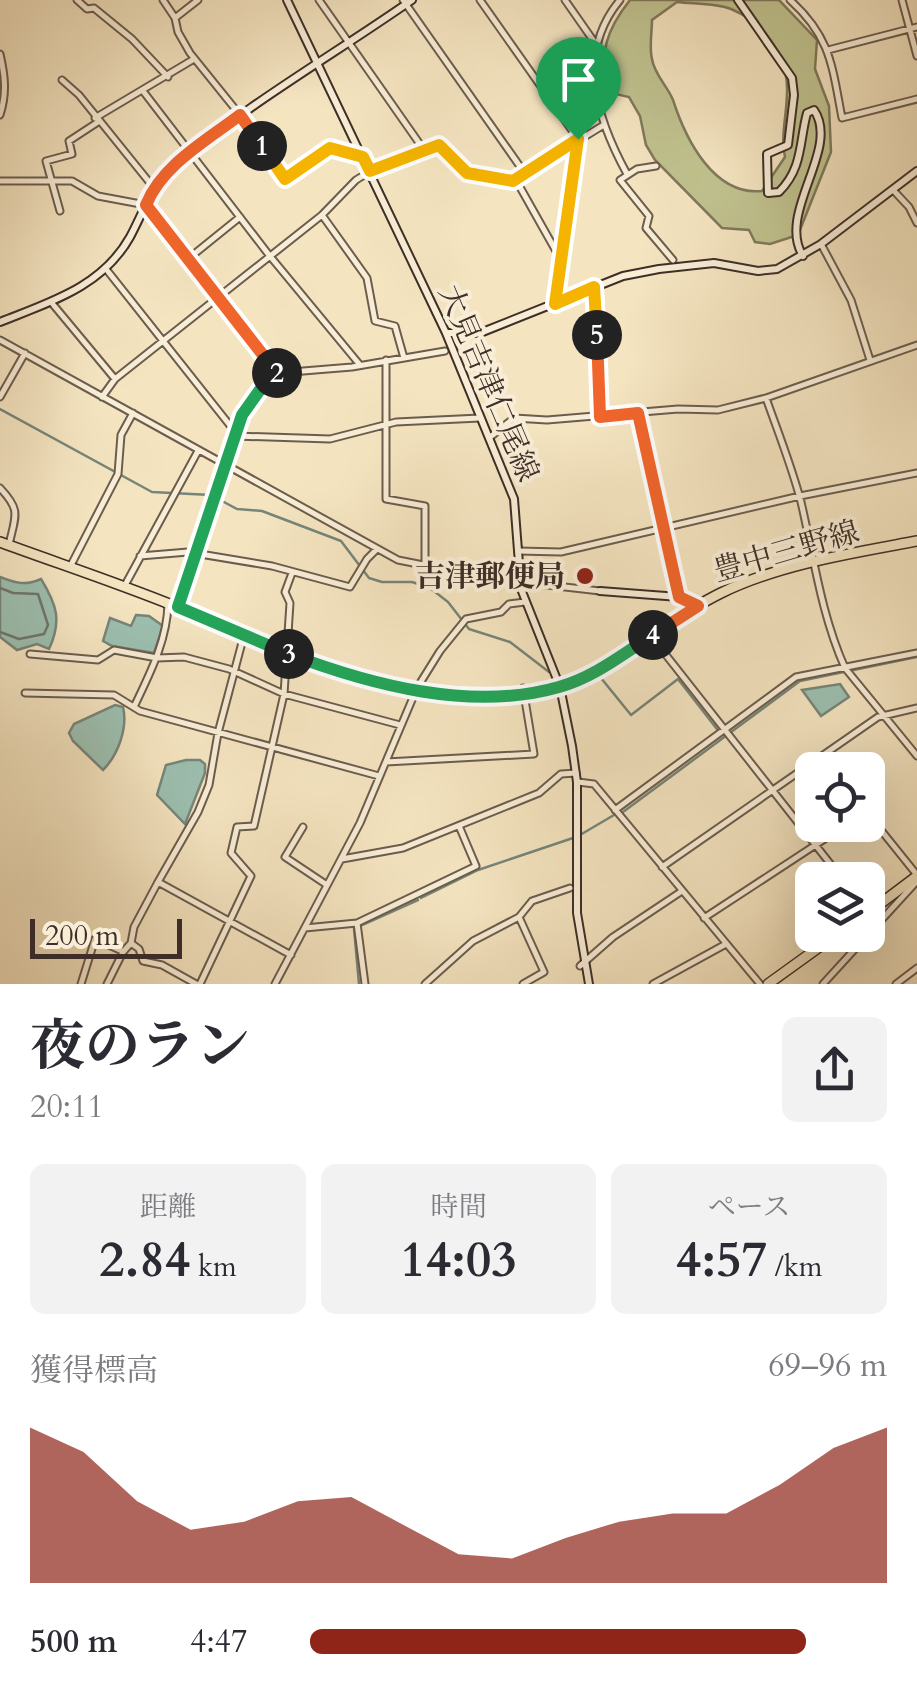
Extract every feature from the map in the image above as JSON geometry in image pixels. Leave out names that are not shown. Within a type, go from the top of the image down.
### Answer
[{"type":"main road","name":"豊中三野線","points":[[5,544],[352,676],[464,696],[560,687],[600,668],[698,606],[742,584],[917,541]]},
{"type":"main road","points":[[885,900],[917,877]]},
{"type":"main road","points":[[764,984],[811,952]]},
{"type":"street","points":[[76,0],[86,9],[94,8],[102,0]]},
{"type":"street","points":[[163,0],[176,18],[178,32],[194,59],[285,179],[330,148],[363,157]]},
{"type":"street","points":[[176,18],[198,0]]},
{"type":"street","name":"大見吉津仁尾線","points":[[287,0],[446,334],[514,500],[520,582],[560,687],[577,778],[577,913],[582,964],[589,984]]},
{"type":"street","points":[[319,0],[424,150]]},
{"type":"street","points":[[480,0],[578,139],[555,304]]},
{"type":"street","points":[[565,0],[596,44]]},
{"type":"street","points":[[620,0],[608,14],[596,44],[598,104],[602,126],[627,174]]},
{"type":"street","points":[[738,0],[763,41],[789,72],[794,87],[788,145],[767,154],[768,193],[779,192],[794,174],[802,154],[807,113],[814,110],[819,118],[814,164],[796,224],[802,256]]},
{"type":"street","points":[[790,0],[818,27],[828,50],[842,118],[917,99]]},
{"type":"street","points":[[902,0],[913,28],[917,56]]},
{"type":"street","points":[[0,322],[83,287],[106,269],[122,251],[154,188],[192,152],[407,2],[526,175]]},
{"type":"street","points":[[94,8],[132,39],[168,77]]},
{"type":"street","points":[[828,50],[913,28]]},
{"type":"street","points":[[0,54],[6,96],[0,115]]},
{"type":"street","points":[[60,211],[46,161],[72,154],[69,141],[112,105],[194,59]]},
{"type":"street","points":[[62,80],[80,95],[96,120],[154,188]]},
{"type":"street","points":[[143,91],[269,255],[360,365]]},
{"type":"street","points":[[102,396],[115,379],[322,215],[370,171],[439,145],[467,173],[516,180],[602,126]]},
{"type":"street","points":[[656,166],[642,166],[620,180],[649,216],[646,228],[674,260]]},
{"type":"street","points":[[446,334],[480,333],[623,276],[700,264],[769,270],[821,244],[917,171]]},
{"type":"street","points":[[516,180],[562,260]]},
{"type":"street","points":[[0,182],[72,181],[98,196],[146,205],[279,376]]},
{"type":"street","points":[[894,191],[917,224]]},
{"type":"street","points":[[322,215],[367,278],[374,321],[395,326],[404,358]]},
{"type":"street","points":[[187,260],[240,217]]},
{"type":"street","points":[[821,244],[851,300],[870,360]]},
{"type":"street","points":[[106,269],[236,434],[330,439],[412,420],[481,418]]},
{"type":"street","points":[[594,287],[600,417]]},
{"type":"street","points":[[51,302],[115,379]]},
{"type":"street","points":[[0,340],[407,564],[520,582],[679,597],[698,606]]},
{"type":"street","points":[[489,438],[514,418],[718,410],[766,398],[917,345]]},
{"type":"street","points":[[134,707],[197,554],[248,403],[262,387],[279,376],[446,351]]},
{"type":"street","points":[[0,397],[24,353]]},
{"type":"street","points":[[386,360],[386,499],[425,506],[425,567]]},
{"type":"street","points":[[766,398],[800,496],[812,564],[845,668],[917,756]]},
{"type":"street","points":[[70,567],[118,474],[121,435],[134,413]]},
{"type":"street","points":[[638,413],[679,597]]},
{"type":"street","points":[[124,587],[198,450]]},
{"type":"street","points":[[518,551],[561,552],[917,473]]},
{"type":"street","points":[[0,488],[14,502],[17,512],[5,544]]},
{"type":"street","points":[[140,556],[170,551],[197,554],[350,587],[378,549]]},
{"type":"street","points":[[130,944],[144,961],[162,965],[198,984],[251,874],[231,853],[236,827],[254,826],[284,694],[290,604],[285,592],[292,573]]},
{"type":"street","points":[[275,984],[342,859],[417,688],[440,651],[466,619],[525,602]]},
{"type":"street","points":[[107,984],[209,785],[218,732],[245,634]]},
{"type":"street","points":[[651,636],[829,862]]},
{"type":"street","points":[[30,654],[98,660],[114,650],[157,658],[184,657],[284,694],[400,725]]},
{"type":"street","points":[[615,810],[796,677],[917,653]]},
{"type":"street","points":[[386,762],[534,754],[524,691]]},
{"type":"street","points":[[25,694],[114,695],[134,707],[380,776]]},
{"type":"street","points":[[662,867],[883,715],[917,708]]},
{"type":"street","points":[[342,859],[403,848],[539,793],[561,774],[577,778],[594,784],[726,944],[764,984]]},
{"type":"street","points":[[305,928],[357,923],[476,866],[459,826]]},
{"type":"street","points":[[303,827],[285,858],[327,885]]},
{"type":"street","points":[[823,984],[917,877],[885,836]]},
{"type":"street","points":[[704,918],[820,842]]},
{"type":"street","points":[[158,882],[291,954]]},
{"type":"street","points":[[425,984],[474,940],[519,917],[535,899],[570,888]]},
{"type":"street","points":[[582,964],[682,890]]},
{"type":"street","points":[[519,917],[544,972],[523,984]]},
{"type":"street","points":[[357,923],[365,984]]},
{"type":"street","points":[[81,984],[96,939],[123,952]]},
{"type":"street","points":[[653,984],[726,944]]},
{"type":"street","points":[[896,984],[917,968]]},
{"type":"green space","points":[[630,0],[779,0],[817,40],[815,69],[829,106],[831,152],[798,235],[770,244],[755,242],[749,230],[722,228],[655,160],[629,97],[603,91],[607,42]],"holes":[[[677,2],[718,6],[743,15],[763,30],[782,62],[787,87],[785,157],[762,191],[730,185],[704,162],[655,70],[652,20]]]},
{"type":"water","points":[[0,577],[20,583],[41,579],[56,613],[49,649],[37,644],[17,650],[0,637]]},
{"type":"water","points":[[136,615],[149,616],[163,626],[154,653],[103,641],[110,618],[131,626]]},
{"type":"water","points":[[840,684],[849,697],[821,716],[802,690]]},
{"type":"water","points":[[115,705],[123,707],[123,732],[103,770],[69,733],[74,724]]},
{"type":"water","points":[[200,760],[205,764],[205,773],[185,824],[157,795],[166,765]]},
{"type":"waterway","points":[[0,409],[152,492],[211,495],[237,509],[262,511],[341,541],[369,578],[412,582],[430,588],[448,602],[469,629],[510,642],[549,672]]},
{"type":"waterway","points":[[623,812],[800,681],[917,657]]},
{"type":"waterway","points":[[587,682],[601,678],[631,715],[678,679],[720,733]]},
{"type":"waterway","points":[[580,835],[614,815]]},
{"type":"waterway","points":[[421,898],[478,870],[573,838]]},
{"type":"waterway","points":[[362,925],[418,900]]},
{"type":"waterway","points":[[354,929],[359,984]]},
{"type":"place","name":"吉津郵便局","points":[[585,576]]},
{"type":"route","points":[[240,115],[285,179],[330,148],[363,157],[370,171],[439,145],[467,173],[513,181],[578,139],[555,304],[594,287],[600,417],[638,413],[679,597],[698,606],[581,678],[560,687],[498,696],[464,696],[352,676],[178,607],[242,415],[262,387],[279,376],[146,205],[159,180],[240,115]]}]
